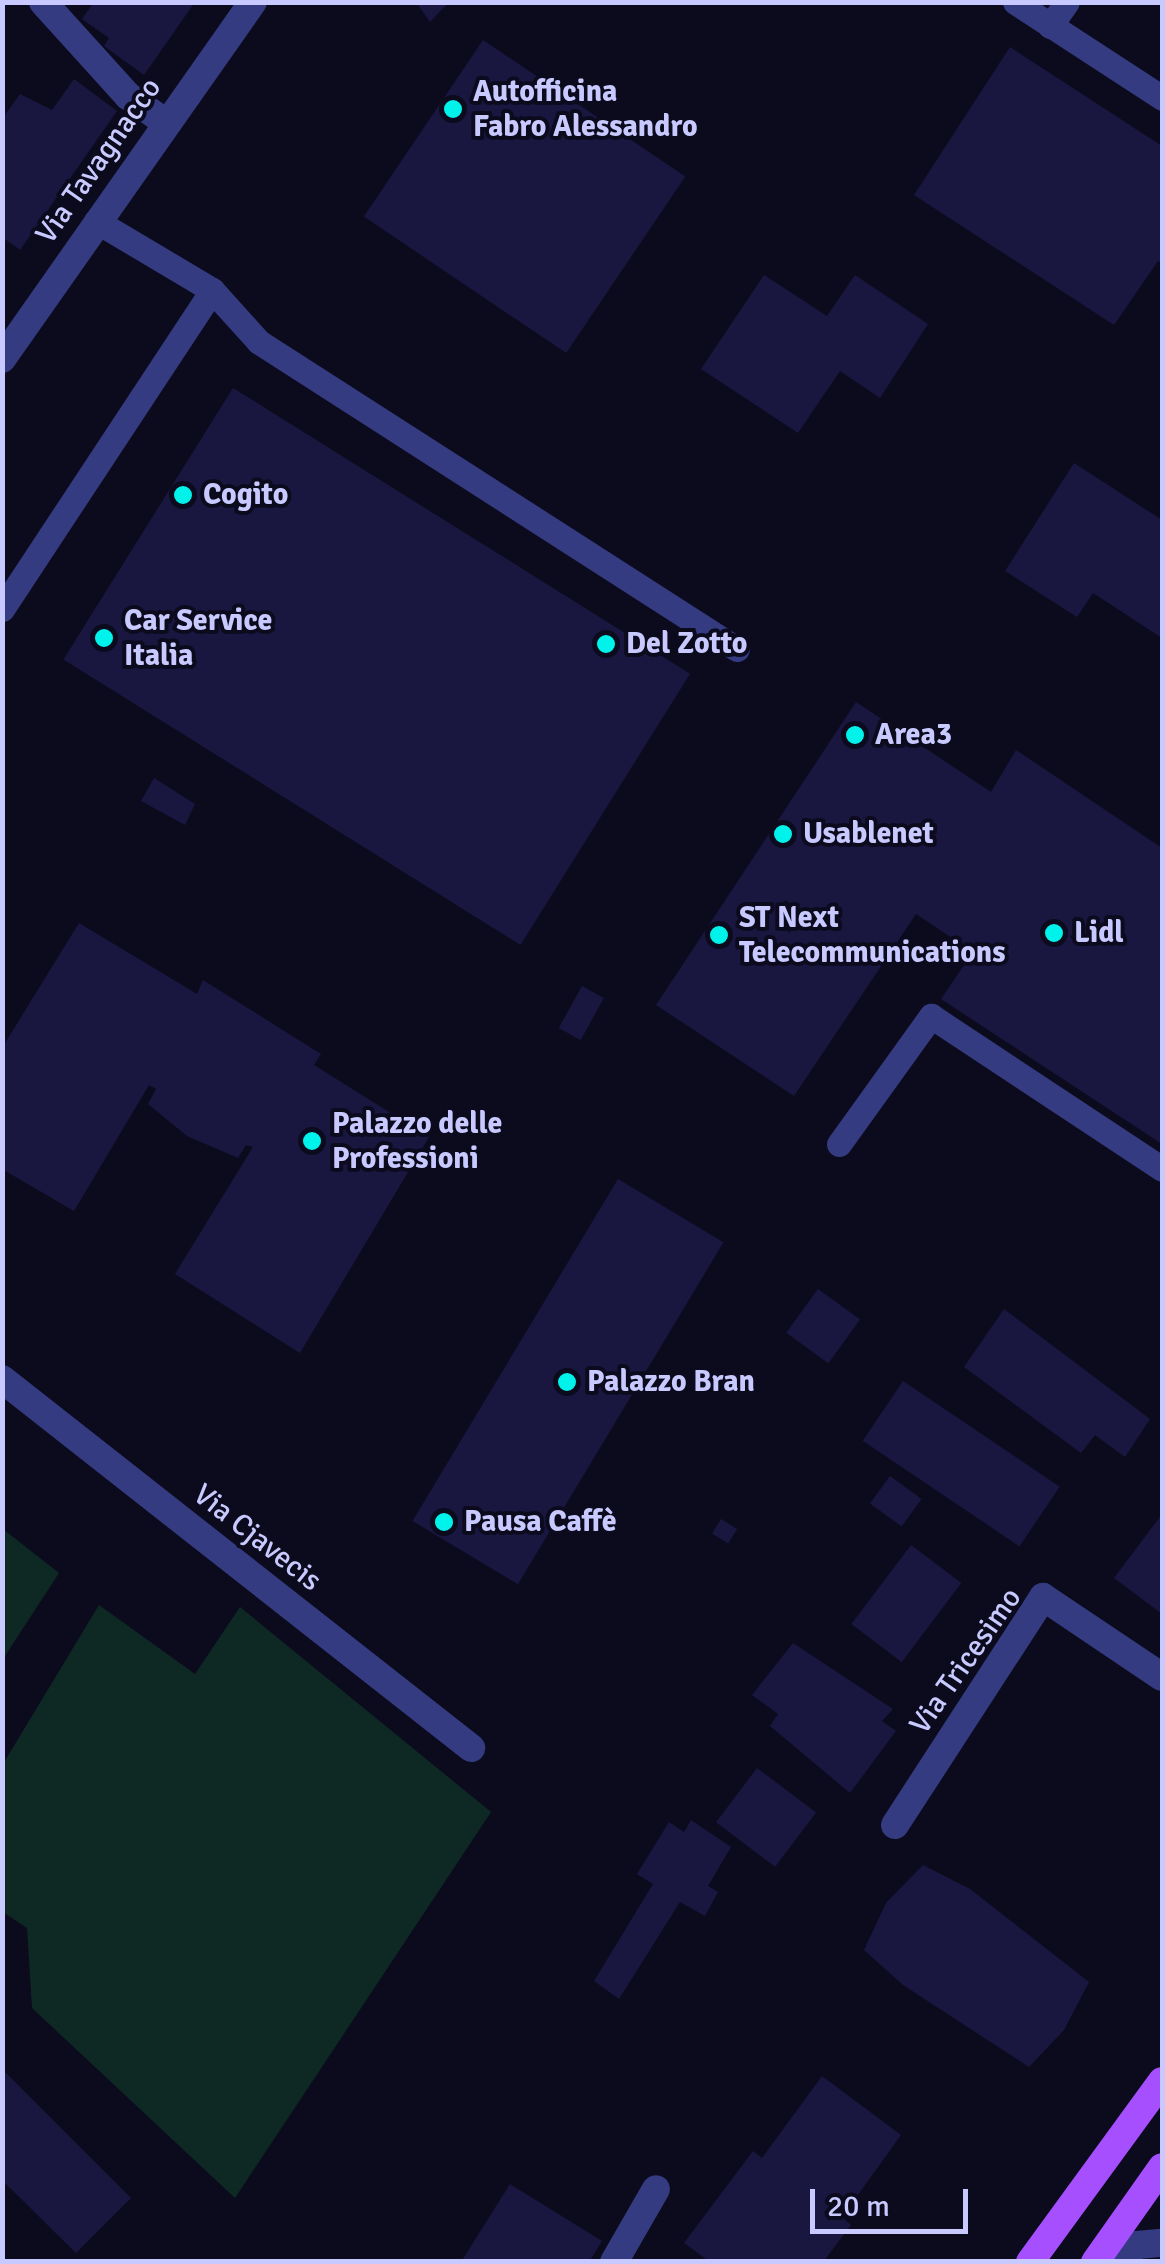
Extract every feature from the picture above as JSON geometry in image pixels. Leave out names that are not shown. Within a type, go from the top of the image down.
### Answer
[{"type":"main road","points":[[1030,2262],[1162,2081]]},
{"type":"main road","points":[[1094,2262],[1162,2168]]},
{"type":"street","points":[[44,2],[128,96],[165,122]]},
{"type":"street","name":"Via Tavagnacco","points":[[2,360],[165,122],[254,2]]},
{"type":"street","name":"Via Cjavecis","points":[[2,1379],[471,1748]]},
{"type":"street","name":"Via Tricesimo","points":[[895,1824],[1043,1597],[1162,1678]]},
{"type":"street","points":[[614,2262],[656,2190]]},
{"type":"street","points":[[1118,2262],[1138,2245],[1162,2243]]},
{"type":"lane","points":[[1015,2],[1162,98]]},
{"type":"lane","points":[[1050,26],[1067,2]]},
{"type":"lane","points":[[96,221],[212,290],[259,342],[738,649]]},
{"type":"lane","points":[[2,609],[212,290]]},
{"type":"lane","points":[[839,1144],[930,1016],[1162,1169]]},
{"type":"green space","points":[[3,1529],[59,1573],[3,1659]]},
{"type":"green space","points":[[99,1605],[195,1674],[240,1607],[491,1812],[235,2198],[32,2008],[27,1928],[3,1912],[3,1764]]},
{"type":"building","points":[[94,2],[195,2],[144,75],[104,46],[109,38],[82,19]]},
{"type":"building","points":[[416,2],[449,2],[430,22]]},
{"type":"building","points":[[483,40],[685,176],[566,353],[364,217]]},
{"type":"building","points":[[1010,47],[1162,146],[1162,264],[1158,261],[1114,325],[914,195]]},
{"type":"building","points":[[74,79],[117,111],[20,250],[2,237],[2,119],[20,94],[52,110]]},
{"type":"building","points":[[764,275],[827,316],[855,275],[928,324],[880,398],[840,371],[798,433],[701,369]]},
{"type":"building","points":[[233,388],[690,674],[521,945],[63,659]]},
{"type":"building","points":[[1074,463],[1162,520],[1162,638],[1093,593],[1077,617],[1005,571]]},
{"type":"building","name":"Lidl","points":[[856,702],[991,792],[1016,750],[1162,848],[1162,1144],[941,999],[973,952],[916,914],[794,1096],[656,1005]]},
{"type":"building","points":[[154,778],[195,804],[185,825],[141,801]]},
{"type":"building","name":"Palazzo delle Professioni","points":[[79,923],[197,994],[203,980],[321,1054],[314,1065],[429,1137],[300,1353],[175,1274],[253,1147],[246,1145],[238,1158],[187,1136],[148,1104],[156,1089],[149,1085],[74,1211],[2,1169],[2,1048]]},
{"type":"building","points":[[582,986],[604,998],[581,1040],[559,1028]]},
{"type":"building","name":"Palazzo Bran","points":[[618,1179],[723,1242],[518,1584],[412,1521]]},
{"type":"building","points":[[818,1289],[860,1320],[828,1363],[786,1333]]},
{"type":"building","points":[[1004,1309],[1150,1419],[1125,1457],[1095,1435],[1081,1453],[964,1367]]},
{"type":"building","points":[[903,1381],[1060,1487],[1019,1546],[863,1441]]},
{"type":"building","points":[[890,1476],[922,1499],[902,1526],[870,1504]]},
{"type":"building","points":[[1162,1514],[1162,1614],[1114,1578]]},
{"type":"building","points":[[721,1519],[737,1529],[728,1543],[712,1533]]},
{"type":"building","points":[[911,1545],[961,1583],[902,1662],[851,1624]]},
{"type":"building","points":[[793,1643],[893,1709],[882,1721],[896,1731],[850,1793],[770,1726],[778,1714],[752,1695]]},
{"type":"building","points":[[757,1768],[816,1813],[775,1867],[716,1822]]},
{"type":"building","points":[[691,1820],[731,1847],[708,1886],[718,1892],[705,1916],[680,1902],[619,1999],[594,1981],[653,1884],[637,1874],[669,1822],[684,1832]]},
{"type":"building","points":[[923,1865],[970,1889],[1089,1982],[1064,2030],[1029,2067],[903,1985],[864,1950],[886,1903]]},
{"type":"building","points":[[2,2069],[131,2198],[76,2253],[2,2180]]},
{"type":"building","points":[[822,2076],[901,2135],[842,2217],[851,2225],[823,2262],[710,2262],[684,2243],[753,2151],[762,2158]]},
{"type":"building","points":[[510,2184],[602,2241],[589,2262],[461,2262]]},
{"type":"place","name":"Autofficina Fabro Alessandro","points":[[453,109]]},
{"type":"place","name":"Cogito","points":[[183,495]]},
{"type":"place","name":"Car Service Italia","points":[[104,638]]},
{"type":"place","name":"Del Zotto","points":[[606,644]]},
{"type":"place","name":"Area3","points":[[855,735]]},
{"type":"place","name":"Usablenet","points":[[783,834]]},
{"type":"place","name":"Lidl","points":[[1054,933]]},
{"type":"place","name":"ST Next Telecommunications","points":[[719,935]]},
{"type":"place","name":"Palazzo delle Professioni","points":[[312,1141]]},
{"type":"place","name":"Palazzo Bran","points":[[567,1382]]},
{"type":"place","name":"Pausa Caffè","points":[[444,1522]]}]
